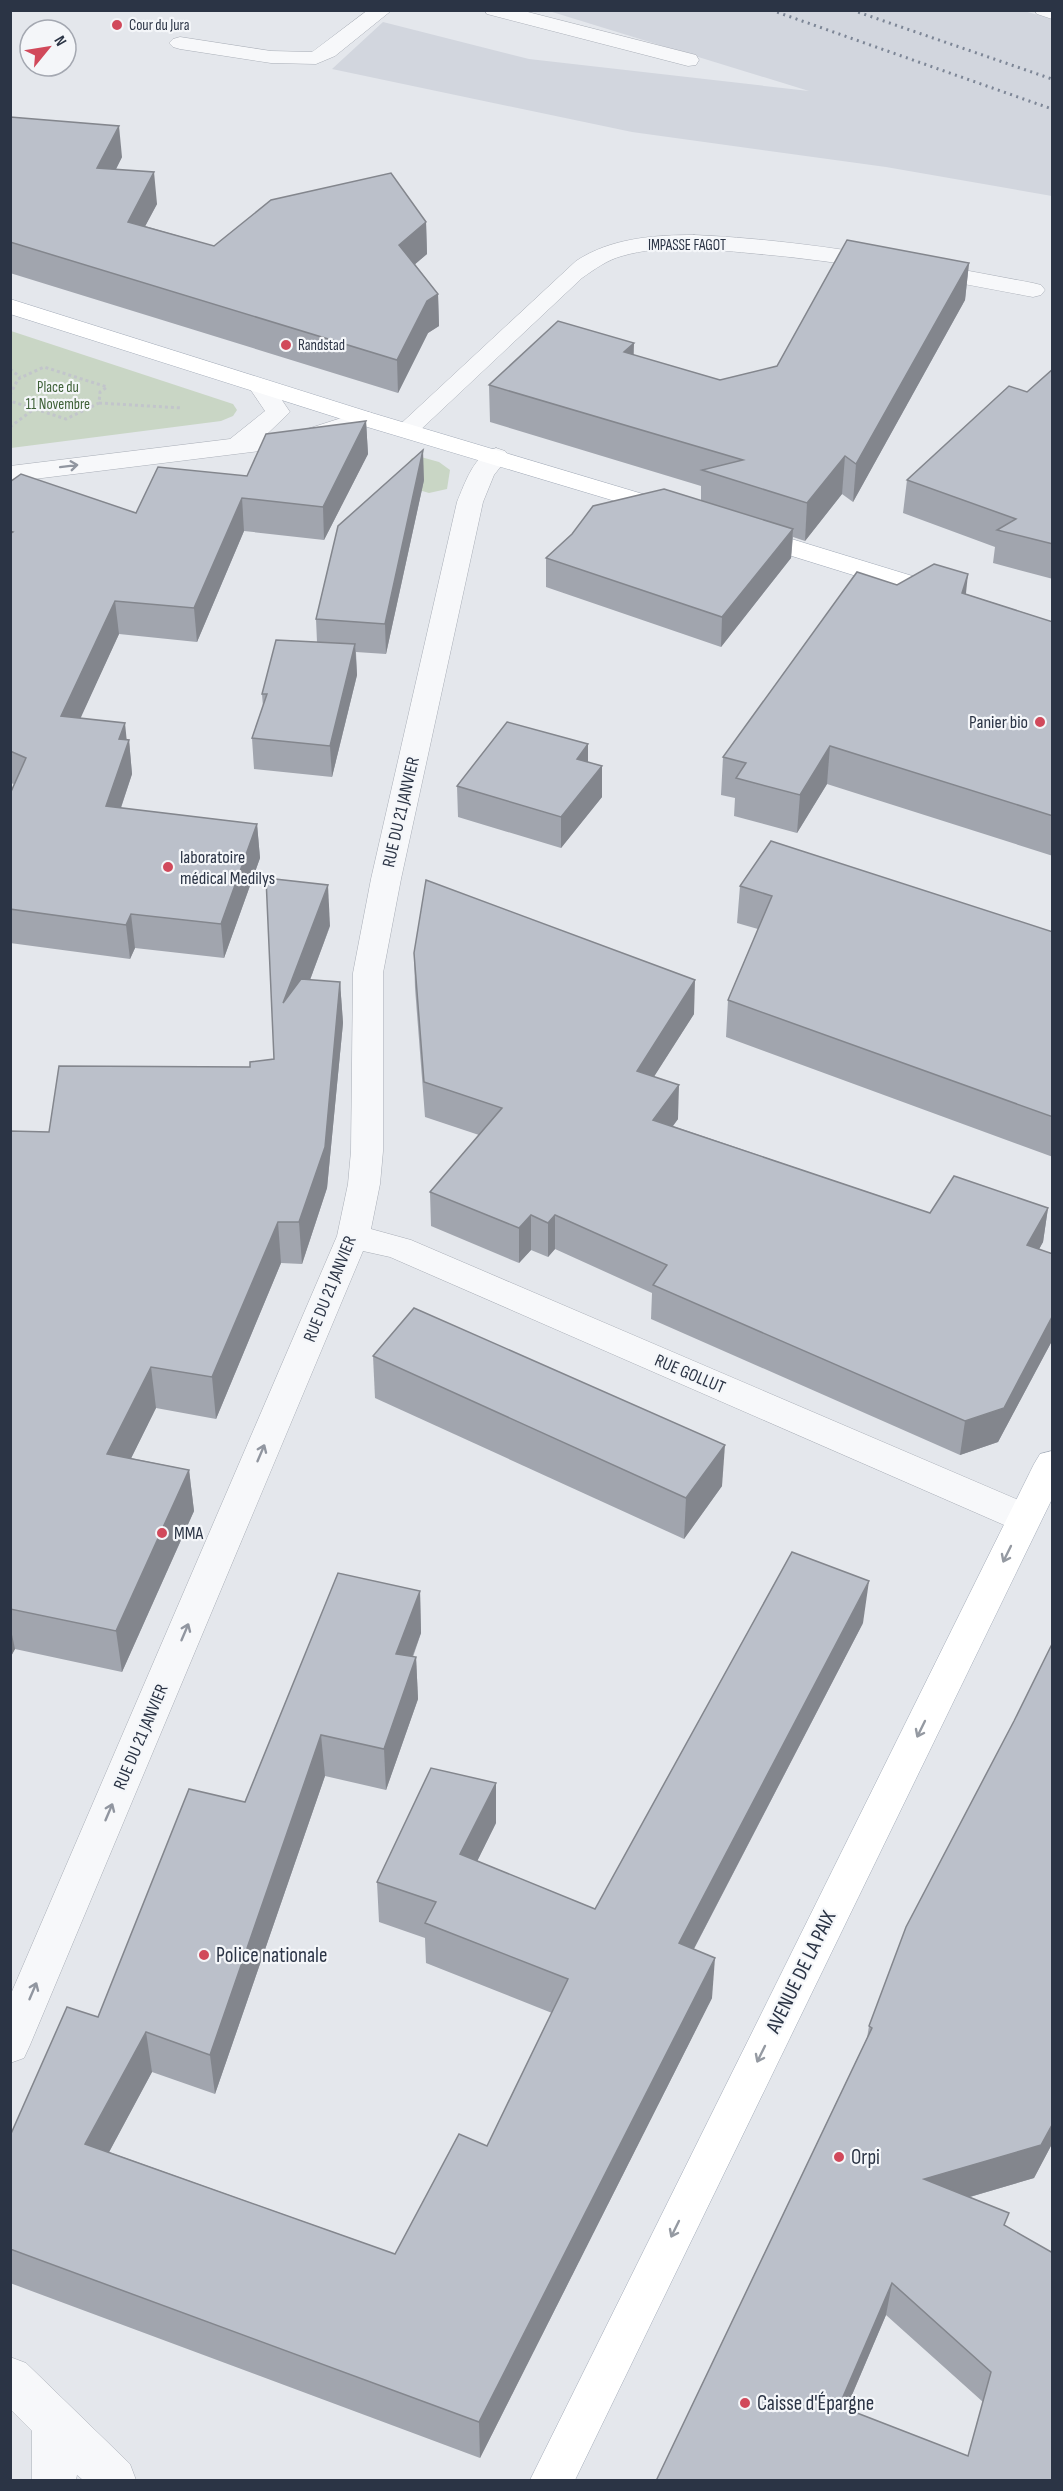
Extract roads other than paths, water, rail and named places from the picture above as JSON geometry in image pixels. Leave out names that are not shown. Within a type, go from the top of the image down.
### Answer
[{"type":"main road","points":[[10,306],[363,418],[694,517]]},
{"type":"main road","points":[[728,528],[963,601]]},
{"type":"main road","name":"AVENUE DE LA PAIX","points":[[552,2481],[1024,1518],[1053,1464]]},
{"type":"street","points":[[180,43],[271,57],[316,58],[328,52],[382,10]]},
{"type":"street","points":[[494,10],[688,60]]},
{"type":"street","points":[[1044,10],[1053,13]]},
{"type":"street","name":"IMPASSE FAGOT","points":[[406,430],[574,273],[603,255],[632,246],[682,242],[834,254],[1033,290]]},
{"type":"street","points":[[239,444],[278,412],[260,386]]},
{"type":"street","points":[[10,474],[308,437],[363,418]]},
{"type":"street","name":"RUE DU 21 JANVIER","points":[[10,2045],[353,1236],[364,1184],[366,1151],[368,973],[386,879],[470,502],[482,473],[496,456]]},
{"type":"street","name":"RUE GOLLUT","points":[[353,1236],[399,1248],[1024,1518]]},
{"type":"street","points":[[10,2378],[114,2481]]},
{"type":"street","points":[[54,2481],[55,2422]]},
{"type":"railway","points":[[771,10],[1052,109]]},
{"type":"railway","points":[[852,10],[1052,79]]},
{"type":"place","name":"Cour du Jura","points":[[117,25]]},
{"type":"place","name":"Randstad","points":[[286,345]]},
{"type":"place","name":"Panier bio","points":[[1040,722]]},
{"type":"place","name":"laboratoire médical Medilys","points":[[168,867]]},
{"type":"place","name":"MMA","points":[[162,1533]]},
{"type":"place","name":"Police nationale","points":[[204,1955]]},
{"type":"place","name":"Orpi","points":[[839,2157]]},
{"type":"place","name":"Caisse d'Épargne","points":[[745,2403]]},
{"type":"park label","name":"Place du 11 Novembre","points":[[58,396]]}]
